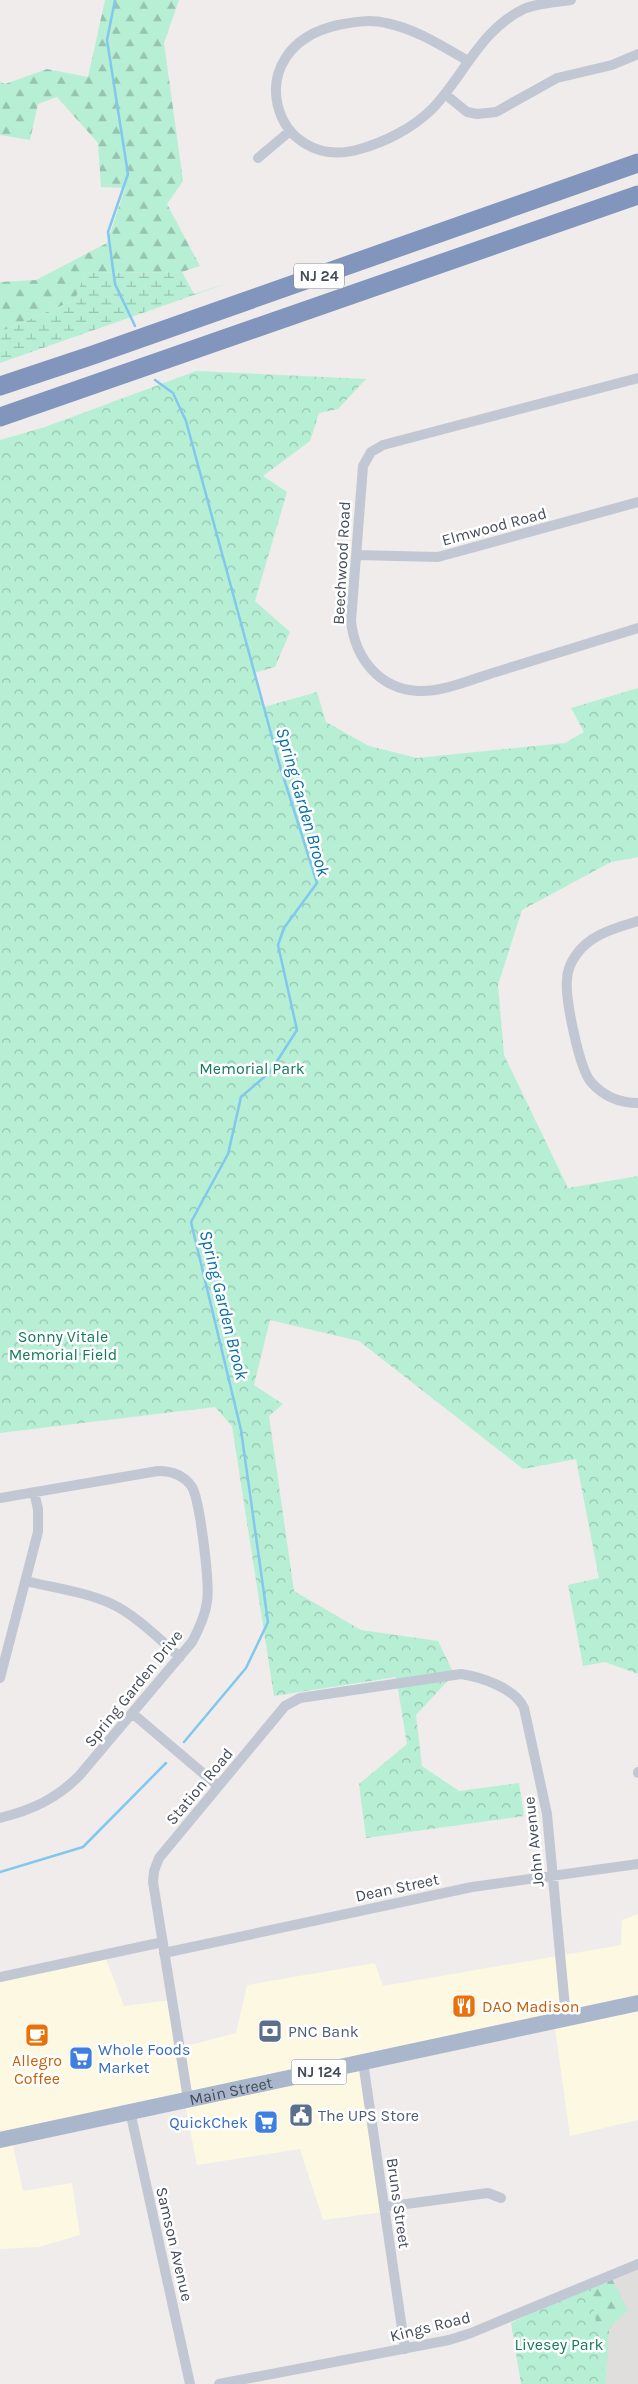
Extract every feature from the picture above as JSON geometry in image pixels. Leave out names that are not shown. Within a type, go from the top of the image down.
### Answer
[{"type":"highway","name":"NJ 24","points":[[0,386],[638,163]]},
{"type":"highway","name":"NJ 24","points":[[0,417],[638,195]]},
{"type":"main road","name":"Main Street","points":[[0,2140],[638,2003]]},
{"type":"street","points":[[468,61],[426,38],[385,22],[350,23],[312,33],[291,49],[279,69],[276,81],[278,106],[284,122],[290,131],[317,150],[332,153],[348,153],[366,147],[405,129],[432,110],[484,41],[510,18],[526,8],[571,0]]},
{"type":"street","points":[[445,94],[467,112],[477,114],[496,112],[557,78],[612,65],[638,54]]},
{"type":"street","points":[[258,158],[290,131]]},
{"type":"street","name":"Beechwood Road","points":[[638,378],[376,448],[366,459],[363,466],[351,621],[356,645],[361,656],[376,674],[386,681],[407,689],[419,691],[440,688],[638,628]]},
{"type":"street","name":"Elmwood Road","points":[[356,555],[438,556],[638,502]]},
{"type":"street","points":[[638,921],[602,933],[581,947],[570,966],[566,991],[581,1060],[589,1080],[606,1096],[626,1103],[638,1103]]},
{"type":"street","name":"Spring Garden Drive","points":[[0,1498],[158,1471],[173,1473],[187,1481],[195,1495],[208,1587],[207,1601],[199,1629],[180,1657],[67,1788],[39,1806],[0,1818]]},
{"type":"street","points":[[0,1678],[38,1532],[38,1509],[34,1492]]},
{"type":"street","points":[[26,1581],[100,1599],[113,1605],[126,1612],[180,1657]]},
{"type":"street","name":"Station Road","points":[[188,2099],[153,1882],[157,1862],[285,1706],[292,1701],[450,1674],[472,1676],[489,1683]]},
{"type":"street","name":"John Avenue","points":[[489,1683],[513,1694],[524,1708],[545,1800],[566,2018]]},
{"type":"street","points":[[132,1713],[218,1786]]},
{"type":"street","name":"Dean Street","points":[[164,1952],[472,1887],[638,1864]]},
{"type":"street","points":[[0,1977],[163,1942]]},
{"type":"street","name":"Bruns Street","points":[[363,2062],[405,2349]]},
{"type":"street","name":"Samson Avenue","points":[[130,2111],[190,2384]]},
{"type":"street","points":[[384,2207],[488,2193],[501,2198]]},
{"type":"street","name":"Kings Road","points":[[219,2384],[405,2349],[471,2333],[638,2264]]},
{"type":"shaded area","points":[[638,1914],[638,2120],[570,2136],[554,2021],[364,2065],[384,2212],[323,2220],[300,2149],[197,2165],[184,2100],[11,2137],[23,2191],[72,2183],[80,2235],[39,2247],[0,2249],[0,1977],[104,1954],[124,2006],[171,2000],[179,2048],[236,2033],[247,1985],[375,1963],[383,1986],[621,1945],[622,1920]]},
{"type":"shaded area","points":[[638,2263],[638,2384],[606,2384],[610,2275]]},
{"type":"green space","points":[[105,0],[179,0],[164,43],[183,181],[167,204],[200,266],[182,272],[85,273],[75,300],[0,332],[0,282],[36,280],[107,243],[125,188],[101,187],[98,143],[57,97],[38,104],[30,140],[0,135],[0,82],[5,84],[47,69],[88,77]]},
{"type":"green space","points":[[182,272],[194,294],[231,282],[0,363],[0,332],[75,300],[85,273]]},
{"type":"green space","name":"Memorial Park","points":[[196,371],[366,379],[338,409],[319,413],[310,441],[263,476],[287,492],[255,601],[290,632],[275,667],[254,673],[264,707],[317,692],[326,722],[369,746],[417,758],[565,743],[584,732],[571,708],[638,688],[638,857],[611,862],[522,910],[498,985],[504,1055],[568,1188],[638,1176],[638,1674],[605,1662],[583,1666],[568,1585],[599,1578],[576,1459],[523,1469],[359,1341],[270,1320],[254,1385],[283,1404],[269,1416],[294,1591],[361,1630],[438,1641],[454,1674],[416,1715],[422,1766],[459,1791],[519,1783],[524,1816],[366,1838],[359,1784],[407,1744],[396,1677],[274,1696],[232,1426],[215,1407],[0,1433],[0,440],[45,427]]},
{"type":"green space","points":[[610,2275],[628,2310],[609,2329],[606,2384],[596,2384],[590,2284]]},
{"type":"green space","name":"Livesey Park","points":[[590,2284],[603,2367],[597,2384],[521,2384],[511,2323]]},
{"type":"waterway","name":"Spring Garden Brook","points":[[115,0],[107,40],[128,174],[108,232],[115,284],[135,326]]},
{"type":"waterway","name":"Spring Garden Brook","points":[[155,380],[173,393],[186,421],[279,763],[317,883],[284,928],[278,945],[297,1030],[270,1072],[241,1097],[228,1154],[191,1222],[241,1430],[268,1622],[246,1668],[184,1742]]},
{"type":"waterway","name":"Spring Garden Brook","points":[[0,1872],[83,1847],[166,1763]]},
{"type":"place","name":"DAO Madison","points":[[464,2006]]},
{"type":"place","name":"PNC Bank","points":[[270,2031]]},
{"type":"place","name":"Allegro Coffee","points":[[37,2035]]},
{"type":"place","name":"Whole Foods Market","points":[[81,2058]]},
{"type":"place","name":"The UPS Store","points":[[301,2115]]},
{"type":"place","name":"QuickChek","points":[[266,2122]]},
{"type":"park label","name":"Sonny Vitale Memorial Field","points":[[63,1345]]}]
